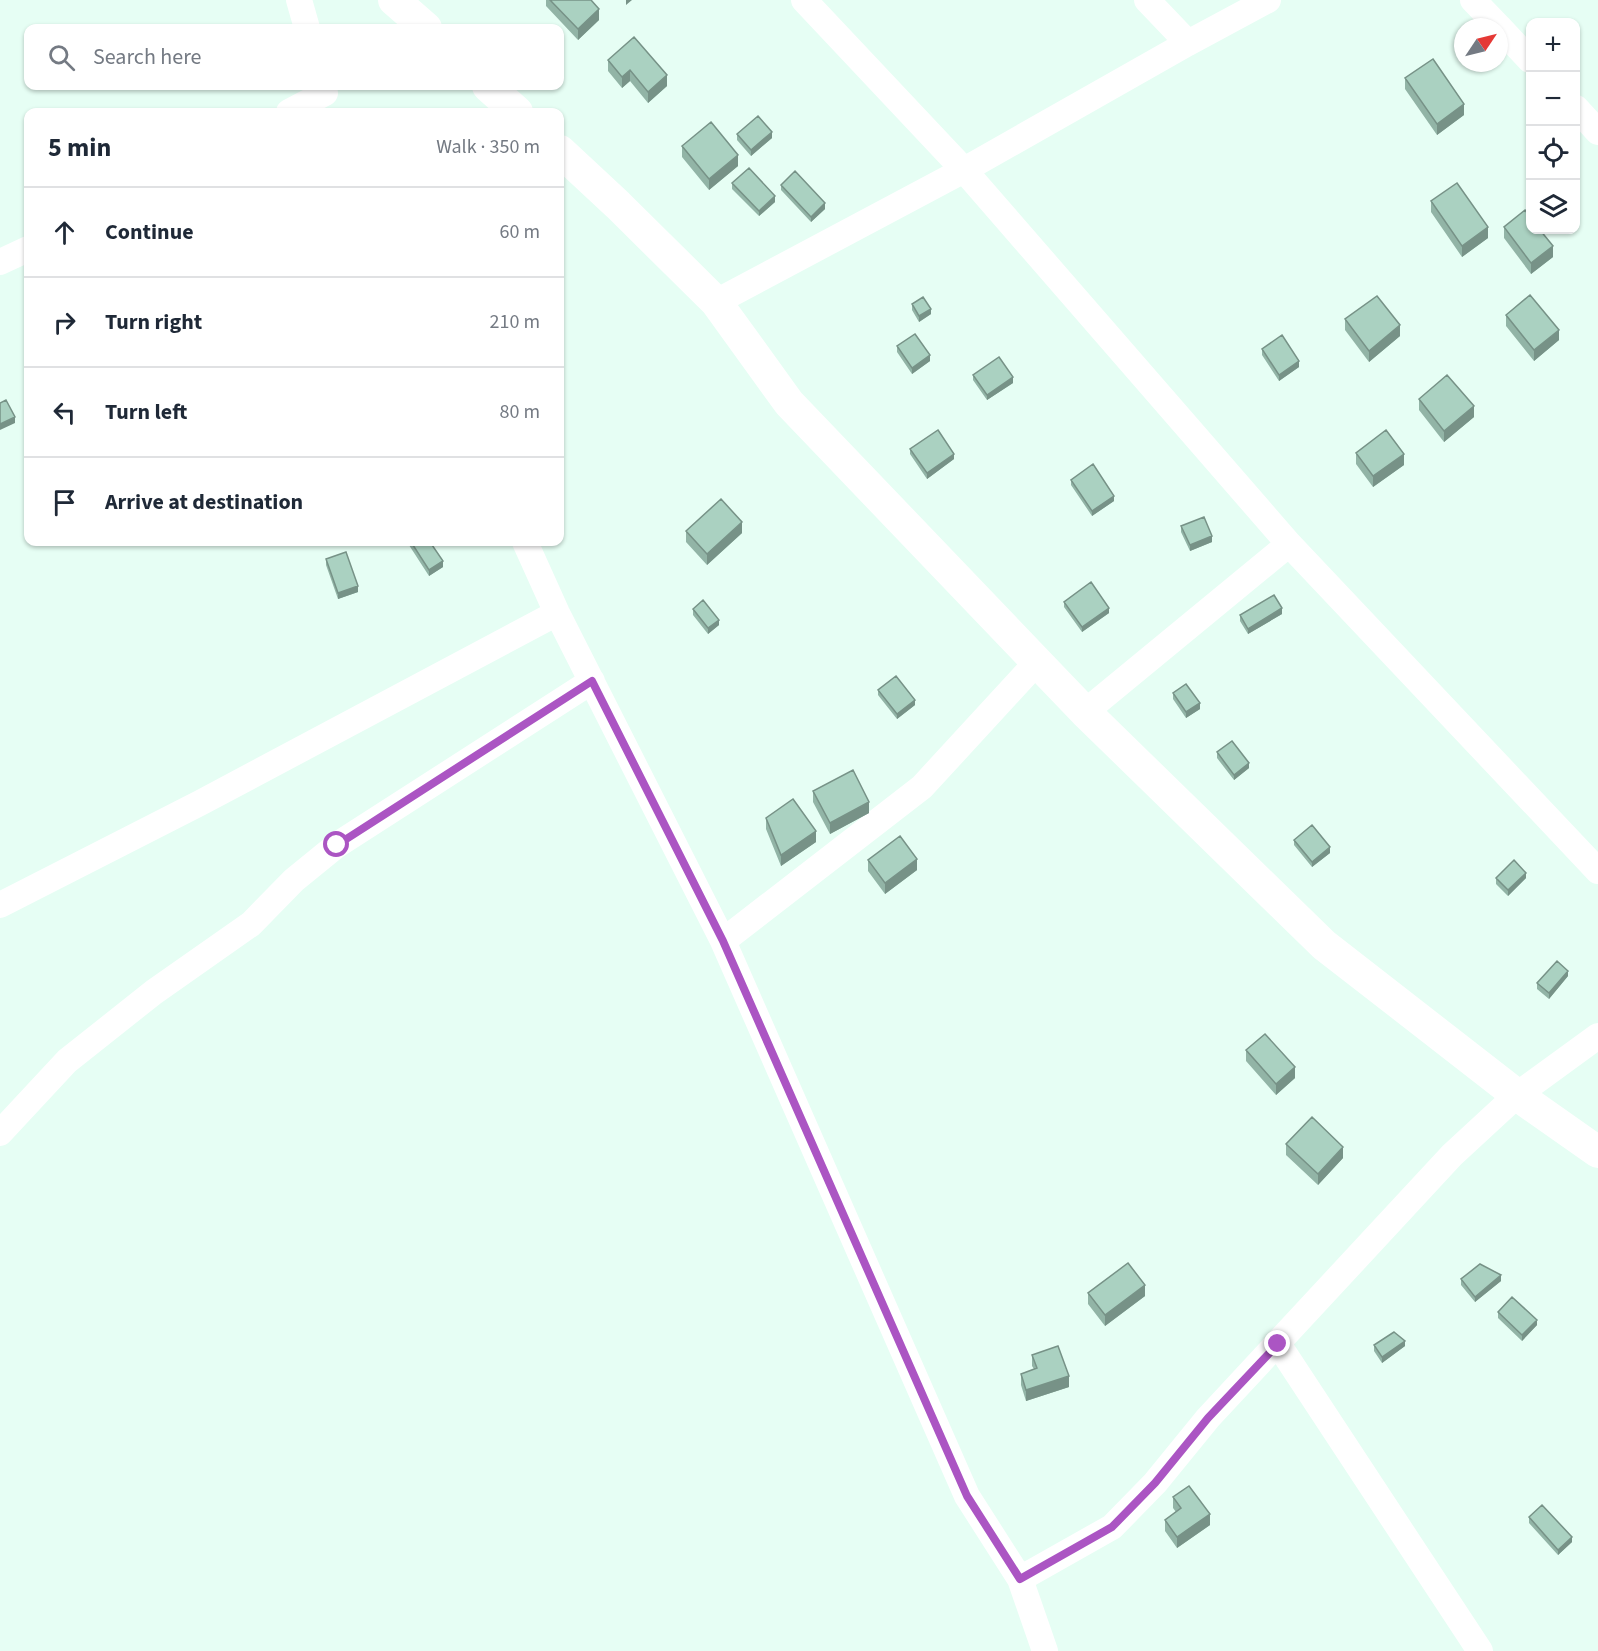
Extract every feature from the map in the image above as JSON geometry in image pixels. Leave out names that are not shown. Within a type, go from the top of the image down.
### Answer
[{"type":"street","points":[[299,0],[306,24]]},
{"type":"street","points":[[394,0],[421,24]]},
{"type":"street","points":[[804,0],[964,170],[1289,544],[1598,871]]},
{"type":"street","points":[[1147,0],[1188,43]]},
{"type":"street","points":[[716,302],[964,170],[1268,0]]},
{"type":"street","points":[[1473,0],[1490,18]]},
{"type":"street","points":[[1508,37],[1526,56]]},
{"type":"street","points":[[493,90],[513,108]]},
{"type":"street","points":[[299,108],[327,97]]},
{"type":"street","points":[[1580,113],[1598,132]]},
{"type":"street","points":[[564,155],[716,302],[789,403],[1085,712],[1324,945],[1517,1095],[1598,1152]]},
{"type":"street","points":[[0,262],[24,251]]},
{"type":"street","points":[[1085,712],[1289,544]]},
{"type":"street","points":[[527,546],[557,613],[723,941],[967,1496],[1020,1579],[1045,1651]]},
{"type":"street","points":[[0,905],[200,803],[557,613]]},
{"type":"street","points":[[723,941],[922,787],[1037,662]]},
{"type":"street","points":[[0,1133],[67,1061],[154,992],[251,924],[294,880],[337,845],[592,681]]},
{"type":"street","points":[[1020,1579],[1112,1527],[1155,1483],[1208,1418],[1452,1155],[1517,1095],[1598,1036]]},
{"type":"street","points":[[1278,1344],[1480,1651]]},
{"type":"building","points":[[550,0],[591,0],[599,9],[578,29]]},
{"type":"building","points":[[634,37],[667,75],[648,92],[630,70],[622,77],[608,60]]},
{"type":"building","points":[[1433,59],[1464,104],[1437,124],[1405,78]]},
{"type":"building","points":[[758,116],[772,132],[751,150],[737,134]]},
{"type":"building","points":[[711,122],[738,155],[709,179],[682,146]]},
{"type":"building","points":[[749,168],[775,196],[759,211],[732,183]]},
{"type":"building","points":[[795,171],[825,203],[811,217],[781,185]]},
{"type":"building","points":[[1457,183],[1488,227],[1462,246],[1431,201]]},
{"type":"building","points":[[1525,210],[1526,234],[1543,234],[1553,246],[1531,263],[1504,227]]},
{"type":"building","points":[[1530,295],[1559,330],[1534,350],[1506,315]]},
{"type":"building","points":[[1377,296],[1400,325],[1369,351],[1345,319]]},
{"type":"building","points":[[923,297],[931,309],[919,316],[912,304]]},
{"type":"building","points":[[915,334],[930,355],[912,368],[897,346]]},
{"type":"building","points":[[1282,335],[1299,361],[1279,375],[1262,349]]},
{"type":"building","points":[[999,357],[1013,377],[987,395],[973,375]]},
{"type":"building","points":[[1447,375],[1474,406],[1444,431],[1419,399]]},
{"type":"building","points":[[6,400],[15,417],[0,424],[0,403]]},
{"type":"building","points":[[938,430],[954,454],[927,473],[910,449]]},
{"type":"building","points":[[1386,430],[1404,454],[1373,476],[1356,453]]},
{"type":"building","points":[[1093,464],[1114,496],[1092,511],[1071,480]]},
{"type":"building","points":[[721,499],[742,522],[707,554],[686,531]]},
{"type":"building","points":[[1204,517],[1212,536],[1190,545],[1181,526]]},
{"type":"building","points":[[414,546],[433,546],[443,561],[429,570]]},
{"type":"building","points":[[346,552],[358,586],[338,593],[326,559]]},
{"type":"building","points":[[1091,582],[1109,608],[1082,627],[1064,602]]},
{"type":"building","points":[[1274,595],[1282,608],[1248,629],[1240,615]]},
{"type":"building","points":[[703,600],[719,620],[708,628],[693,609]]},
{"type":"building","points":[[896,676],[915,700],[897,714],[878,690]]},
{"type":"building","points":[[1186,684],[1200,703],[1186,712],[1173,693]]},
{"type":"building","points":[[1232,741],[1249,763],[1234,775],[1217,752]]},
{"type":"building","points":[[853,770],[869,802],[830,823],[813,791]]},
{"type":"building","points":[[793,799],[816,831],[781,855],[766,818]]},
{"type":"building","points":[[1312,825],[1330,847],[1312,862],[1294,840]]},
{"type":"building","points":[[900,836],[917,859],[885,883],[868,860]]},
{"type":"building","points":[[1514,860],[1526,873],[1508,890],[1496,878]]},
{"type":"building","points":[[1557,961],[1568,971],[1549,993],[1537,983]]},
{"type":"building","points":[[1265,1034],[1295,1067],[1276,1084],[1246,1050]]},
{"type":"building","points":[[1312,1117],[1343,1147],[1318,1174],[1286,1144]]},
{"type":"building","points":[[1128,1263],[1145,1285],[1105,1315],[1088,1293]]},
{"type":"building","points":[[1480,1264],[1501,1275],[1475,1297],[1461,1279]]},
{"type":"building","points":[[1512,1297],[1537,1320],[1522,1335],[1498,1312]]},
{"type":"building","points":[[1394,1332],[1405,1341],[1382,1357],[1374,1345]]},
{"type":"building","points":[[1058,1346],[1069,1376],[1026,1390],[1021,1374],[1037,1368],[1032,1355]]},
{"type":"building","points":[[1189,1486],[1210,1514],[1177,1537],[1165,1520],[1181,1508],[1173,1497]]},
{"type":"building","points":[[1542,1505],[1572,1537],[1558,1550],[1529,1517]]},
{"type":"route","points":[[337,845],[592,681],[723,941],[967,1496],[1020,1579],[1112,1527],[1155,1483],[1208,1418],[1278,1344]]}]
